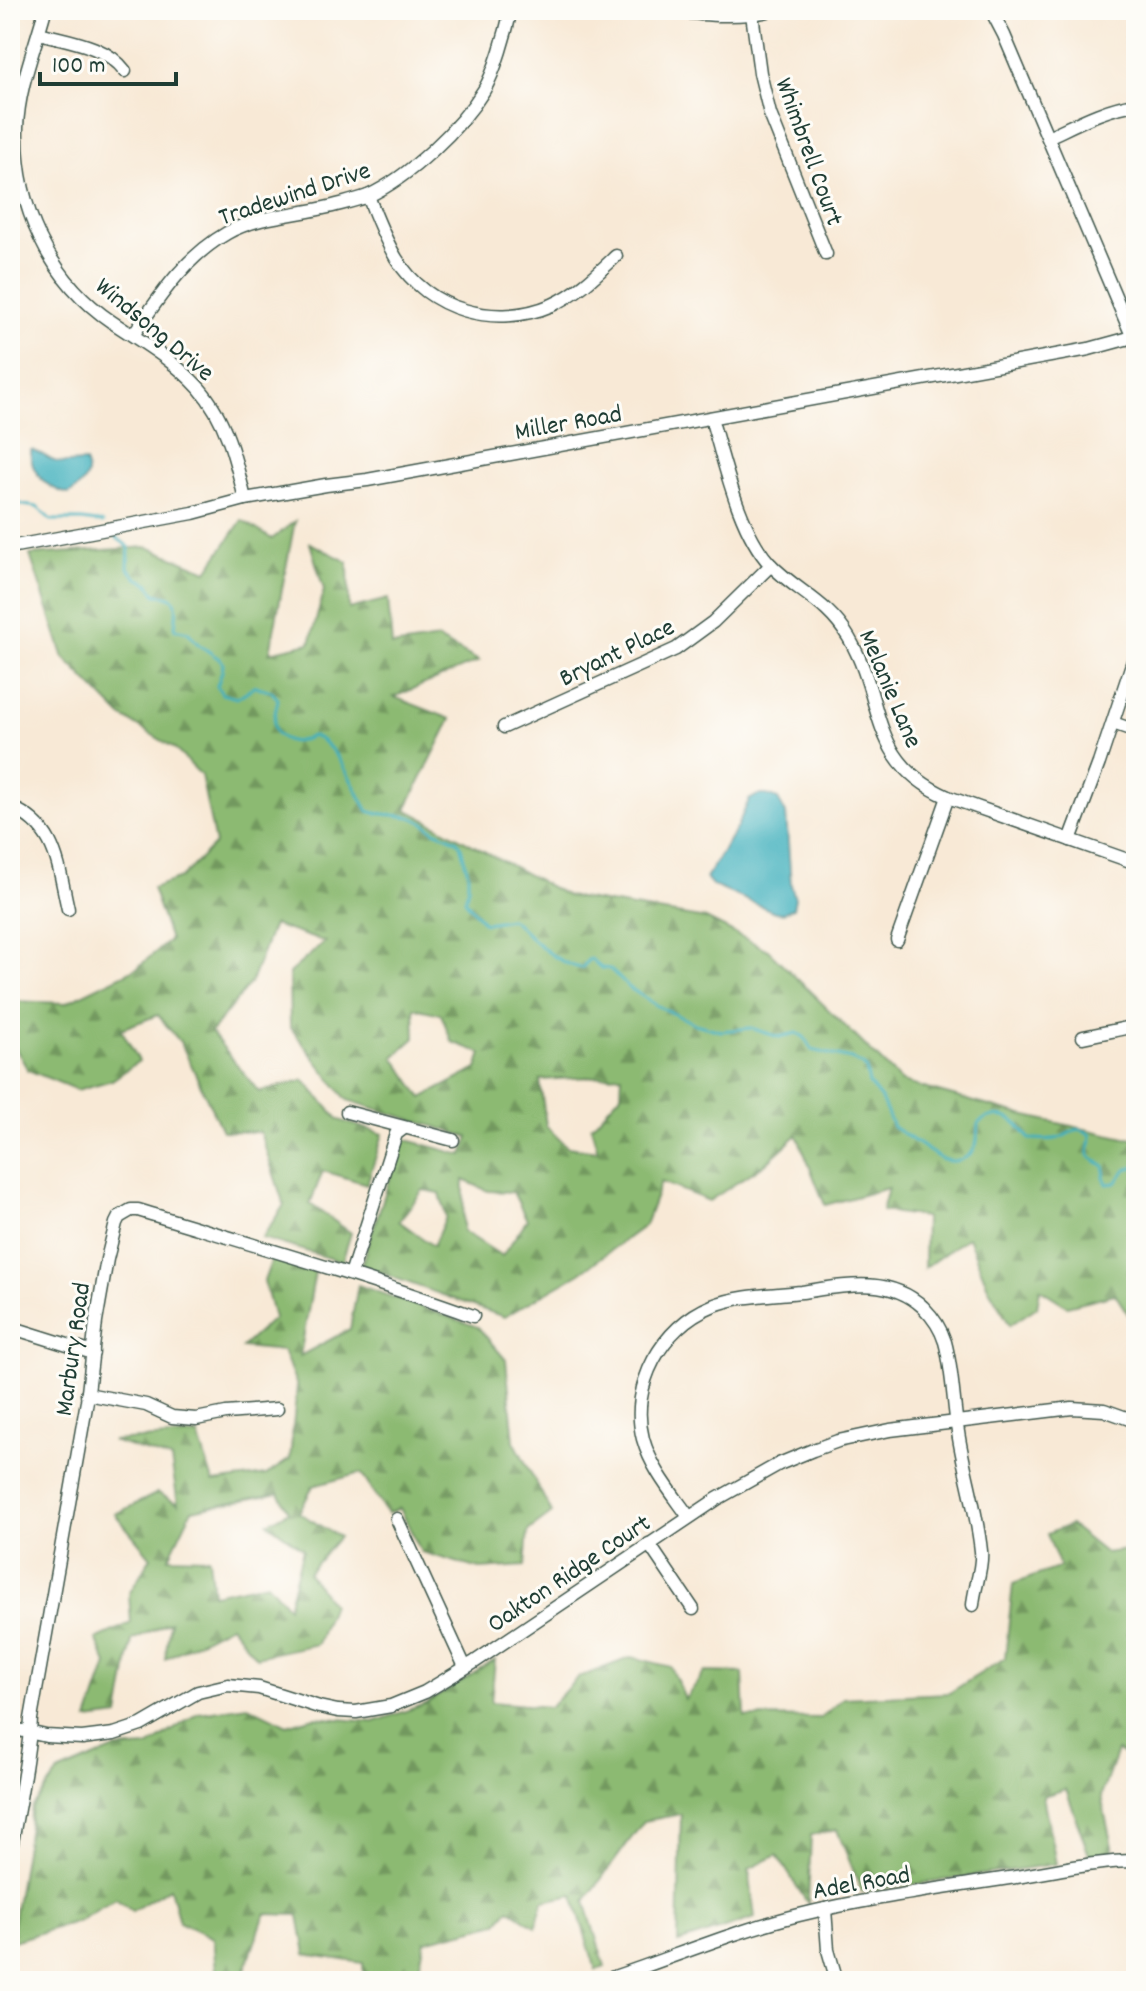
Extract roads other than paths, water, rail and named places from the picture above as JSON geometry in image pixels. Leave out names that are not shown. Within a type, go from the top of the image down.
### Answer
[{"type":"street","name":"Windsong Drive","points":[[45,10],[23,89],[17,128],[19,166],[26,205],[43,245],[68,281],[109,320],[169,360],[199,388],[217,413],[236,462],[245,499]]},
{"type":"street","name":"Tradewind Drive","points":[[133,335],[175,277],[216,240],[255,222],[368,196],[442,143],[485,89],[511,10]]},
{"type":"street","points":[[662,10],[720,16],[773,10]]},
{"type":"street","points":[[991,10],[1134,341]]},
{"type":"street","name":"Whimbrell Court","points":[[752,14],[760,73],[770,114],[826,254]]},
{"type":"street","points":[[39,33],[103,52],[125,71]]},
{"type":"street","points":[[1048,137],[1109,110],[1136,104]]},
{"type":"street","points":[[368,196],[386,239],[405,271],[434,296],[465,311],[505,316],[554,304],[587,282],[616,256]]},
{"type":"street","name":"Miller Road","points":[[10,547],[193,513],[245,499],[367,480],[1134,341]]},
{"type":"street","name":"Melanie Lane","points":[[711,418],[738,504],[755,544],[771,565],[816,599],[838,622],[858,656],[885,736],[897,760],[911,775],[948,797],[1136,863]]},
{"type":"street","name":"Bryant Place","points":[[504,727],[676,649],[713,622],[771,565]]},
{"type":"street","points":[[1070,840],[1136,652]]},
{"type":"street","points":[[1113,723],[1136,731]]},
{"type":"street","points":[[897,940],[948,797]]},
{"type":"street","points":[[10,807],[30,817],[46,834],[56,856],[68,909]]},
{"type":"street","points":[[1083,1037],[1136,1026]]},
{"type":"street","points":[[347,1112],[453,1140]]},
{"type":"street","points":[[351,1274],[396,1134],[404,1128]]},
{"type":"street","name":"Marbury Road","points":[[10,1855],[104,1275],[116,1223],[124,1213],[138,1210],[268,1248],[473,1316]]},
{"type":"street","points":[[689,1517],[649,1455],[640,1426],[646,1377],[660,1348],[684,1322],[711,1306],[742,1299],[859,1285],[877,1285],[902,1292],[931,1316],[947,1350],[956,1421],[981,1554],[973,1605]]},
{"type":"street","points":[[10,1327],[93,1353]]},
{"type":"street","points":[[87,1394],[146,1405],[172,1417],[196,1419],[277,1409]]},
{"type":"street","name":"Oakton Ridge Court","points":[[10,1728],[46,1736],[82,1738],[114,1734],[141,1725],[198,1692],[228,1685],[259,1688],[338,1711],[374,1710],[425,1692],[748,1480],[813,1450],[864,1435],[1082,1407],[1104,1410],[1135,1421]]},
{"type":"street","points":[[397,1519],[465,1667]]},
{"type":"street","points":[[649,1544],[693,1609]]},
{"type":"street","name":"Adel Road","points":[[602,1981],[766,1924],[825,1909],[1105,1863],[1136,1861]]},
{"type":"street","points":[[825,1909],[828,1950],[837,1981]]},
{"type":"water","points":[[31,450],[58,462],[85,462],[87,472],[84,481],[69,494],[47,484],[33,466]]},
{"type":"water","points":[[758,795],[778,799],[786,814],[791,885],[795,898],[793,908],[783,913],[713,886],[706,878],[737,827],[749,800]]},
{"type":"waterway","points":[[10,500],[37,507],[51,520],[103,523]]},
{"type":"waterway","points":[[113,535],[129,547],[128,568],[137,578],[148,583],[156,595],[165,595],[174,600],[177,609],[175,629],[188,632],[198,644],[221,660],[222,671],[217,686],[222,694],[237,698],[255,686],[271,691],[278,699],[274,722],[276,733],[295,742],[312,736],[321,740],[337,757],[368,811],[411,817],[460,844],[468,873],[465,900],[483,922],[510,919],[563,962],[582,968],[591,959],[601,968],[610,969],[628,987],[656,1005],[695,1024],[721,1031],[751,1028],[779,1037],[797,1033],[804,1037],[812,1050],[863,1065],[869,1084],[881,1099],[893,1127],[941,1159],[957,1161],[966,1157],[976,1145],[978,1124],[996,1116],[1016,1123],[1030,1139],[1052,1139],[1074,1130],[1091,1135],[1089,1155],[1105,1166],[1107,1184],[1116,1183],[1126,1169],[1136,1166]]}]
